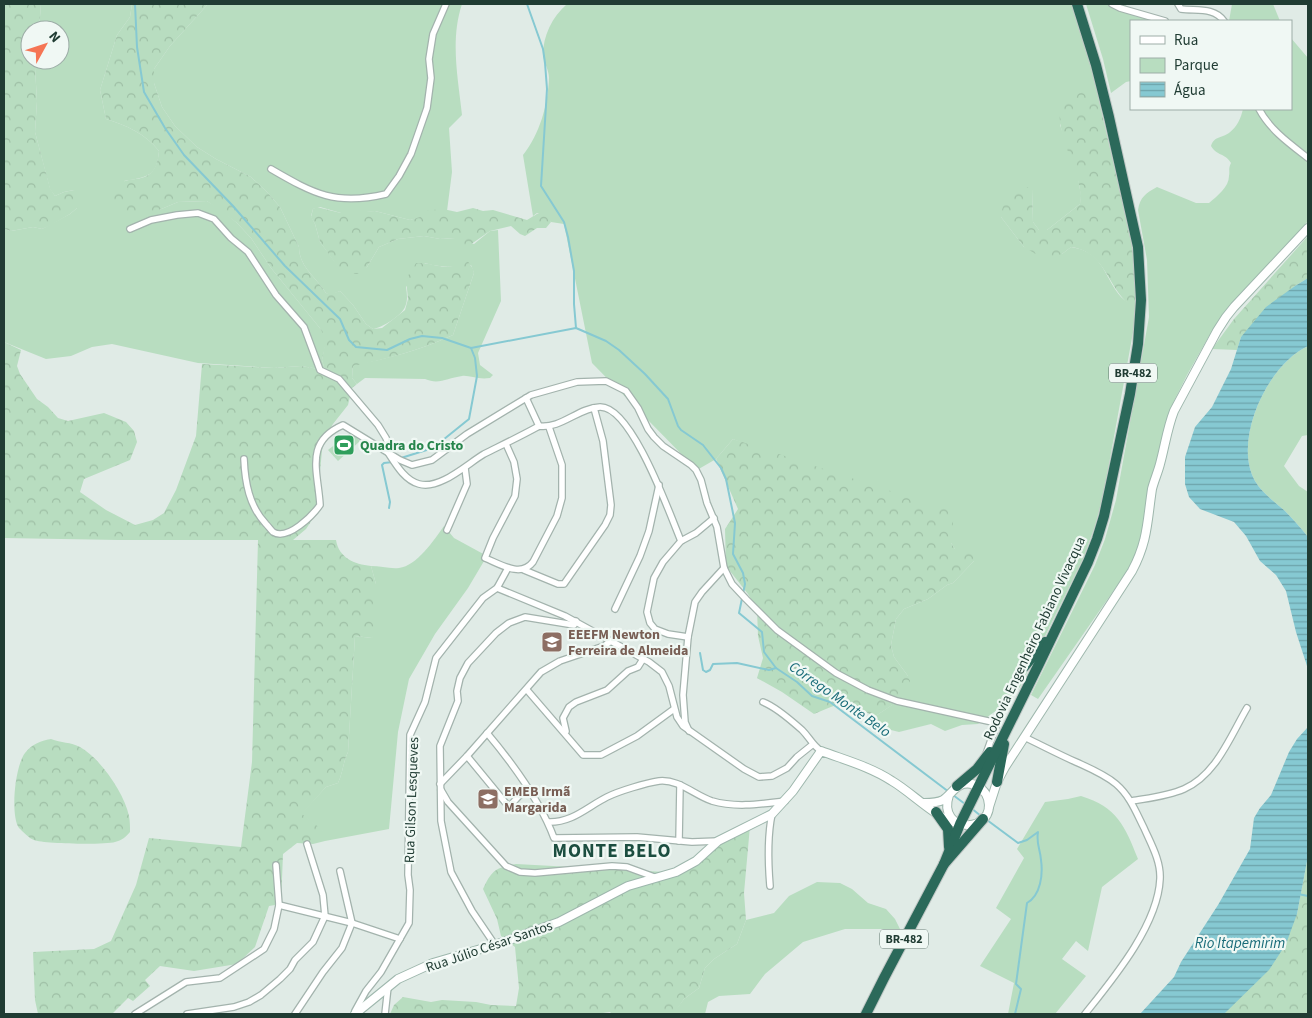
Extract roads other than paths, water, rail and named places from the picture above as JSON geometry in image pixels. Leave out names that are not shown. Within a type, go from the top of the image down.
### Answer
[{"type":"highway","name":"Rodovia Engenheiro Fabiano Vivacqua","points":[[944,864],[958,824],[981,782],[1088,562],[1104,516],[1133,377],[1138,344],[1141,300],[1138,247],[1132,213],[1096,65],[1077,4]]},
{"type":"highway","points":[[1024,667],[1054,632]]},
{"type":"highway","points":[[957,786],[972,775],[1008,726]]},
{"type":"highway","points":[[1000,774],[1008,726]]},
{"type":"highway","points":[[936,812],[948,829],[949,854]]},
{"type":"highway","points":[[944,864],[983,819]]},
{"type":"highway","name":"BR-482","points":[[866,1014],[944,864]]},
{"type":"street","points":[[272,169],[304,189],[337,199],[367,198],[386,194],[412,154],[428,108],[433,34],[446,4]]},
{"type":"street","points":[[1112,4],[1162,20]]},
{"type":"street","points":[[1178,4],[1181,9],[1212,11],[1223,20]]},
{"type":"street","points":[[1260,110],[1264,118],[1283,139],[1308,158]]},
{"type":"street","points":[[130,229],[151,220],[177,215],[198,213],[214,219],[248,252],[276,295],[304,327],[320,370],[339,379],[378,425],[389,446],[387,452]]},
{"type":"street","points":[[763,702],[771,705],[803,731],[812,745],[821,751],[879,773],[892,780],[945,818],[958,824],[974,825],[983,819],[1000,774],[1140,556],[1146,534],[1152,488],[1168,426],[1217,330],[1234,307],[1308,228]]},
{"type":"street","points":[[244,459],[245,480],[253,504],[273,532],[287,533],[315,512],[320,504],[315,470],[316,461],[318,448],[330,431],[343,425],[400,460],[412,465],[432,460],[467,434],[531,395],[577,382],[606,381],[626,391],[654,437],[667,449],[691,464],[696,470],[701,480],[707,503],[718,527],[724,568],[732,584],[756,611],[777,630],[836,673],[868,690],[897,701],[997,723],[982,763]]},
{"type":"street","points":[[526,398],[539,426]]},
{"type":"street","points":[[387,452],[408,479],[420,485],[430,485],[465,468],[484,455],[539,426],[548,427],[585,410],[602,407],[614,411],[628,426],[659,485],[681,541]]},
{"type":"street","points":[[506,444],[514,462],[517,479],[515,496],[493,538],[485,558],[508,568],[524,570],[558,584],[564,584],[605,526],[610,515],[611,505],[603,441],[594,408]]},
{"type":"street","points":[[524,570],[533,562],[557,516],[562,498],[562,465],[548,427]]},
{"type":"street","points":[[447,530],[467,484],[465,468]]},
{"type":"street","points":[[615,609],[640,556],[649,531],[659,485]]},
{"type":"street","points":[[688,637],[668,634],[656,629],[650,623],[647,612],[654,578],[663,562],[681,541],[696,533],[714,518]]},
{"type":"street","name":"Rua Gilson Lesqueves","points":[[354,1014],[366,991],[381,972],[408,923],[410,890],[408,875],[410,735],[426,702],[436,658],[483,598],[497,588],[508,568]]},
{"type":"street","points":[[689,731],[685,722],[683,695],[688,637],[695,602],[724,568]]},
{"type":"street","points":[[497,588],[594,631],[662,672],[669,686],[677,718],[683,726],[758,777],[772,776],[787,768],[797,756],[812,745]]},
{"type":"street","points":[[494,945],[450,872],[441,821],[440,746],[458,701],[456,691],[460,678],[468,663],[496,633],[509,624],[525,618],[575,623]]},
{"type":"street","points":[[440,786],[541,672],[560,661],[604,646],[611,641]]},
{"type":"street","points":[[643,659],[638,666],[607,690],[576,702],[570,707],[563,718],[564,728],[572,744],[583,755],[601,755],[637,736],[674,708]]},
{"type":"street","points":[[527,690],[569,738]]},
{"type":"street","points":[[1132,801],[1173,793],[1193,784],[1205,775],[1214,764],[1247,708]]},
{"type":"street","points":[[487,733],[500,748],[527,787],[548,822],[554,838],[637,837],[679,841],[718,841],[772,814],[793,791],[821,751]]},
{"type":"street","points":[[1024,738],[1097,772],[1115,783],[1132,801],[1154,850],[1159,869],[1160,879],[1155,906],[1149,921],[1140,938],[1085,1014]]},
{"type":"street","points":[[468,756],[509,807],[527,787]]},
{"type":"street","points":[[924,803],[938,802],[949,795],[957,786],[981,782],[1000,774]]},
{"type":"street","points":[[548,822],[572,818],[609,796],[649,783],[671,782],[711,801],[727,804],[762,805],[785,800]]},
{"type":"street","points":[[981,782],[987,795],[989,807]]},
{"type":"street","points":[[679,841],[680,785]]},
{"type":"street","points":[[440,786],[448,802],[506,866],[520,872],[536,873],[612,866],[627,867],[657,878]]},
{"type":"street","points":[[949,795],[947,809],[958,824]]},
{"type":"street","points":[[770,886],[768,863],[769,827],[772,814]]},
{"type":"street","name":"Rua Júlio César Santos","points":[[354,1014],[398,980],[433,963],[494,945],[559,922],[628,886],[676,872],[696,861],[718,841]]},
{"type":"street","points":[[187,1014],[234,1007],[249,1002],[261,995],[280,979],[313,942],[325,916],[323,895],[307,844]]},
{"type":"street","points":[[135,1014],[186,982],[220,978],[264,950],[274,930],[278,904],[276,865]]},
{"type":"street","points":[[295,1014],[323,972],[342,948],[352,923],[340,871]]},
{"type":"street","points":[[278,904],[352,923],[400,939]]},
{"type":"street","points":[[385,1014],[388,987]]},
{"type":"water","points":[[1308,278],[1308,346],[1293,355],[1268,386],[1258,405],[1251,425],[1248,445],[1249,464],[1255,481],[1308,537],[1308,669],[1296,632],[1286,591],[1276,575],[1260,561],[1246,536],[1234,522],[1200,509],[1189,497],[1185,484],[1185,457],[1195,427],[1212,407],[1231,369],[1241,337],[1266,307]]},
{"type":"water","name":"Rio Itapemirim","points":[[1308,727],[1308,856],[1297,914],[1286,944],[1269,970],[1224,1014],[1140,1014],[1174,977],[1181,962],[1218,905],[1250,849],[1254,818],[1271,795],[1289,752]]},
{"type":"waterway","name":"Córrego Monte Belo","points":[[135,4],[137,47],[144,92],[165,128],[184,155],[233,206],[285,266],[340,319],[349,340],[356,347],[387,350],[410,339],[422,336],[442,338],[471,348],[576,328],[606,341],[619,350],[668,399],[681,430],[703,445],[721,468],[726,479],[735,523],[733,554],[743,573],[745,584],[739,613],[762,632],[764,652],[776,668],[797,682],[812,696],[830,702],[949,792]]},
{"type":"waterway","name":"Córrego Monte Belo","points":[[527,4],[543,49],[545,63],[547,89],[541,186],[564,222],[568,237],[574,271],[576,328]]},
{"type":"waterway","points":[[401,458],[433,448],[469,419],[477,376],[475,358],[471,348]]},
{"type":"waterway","points":[[389,508],[390,502],[382,465],[393,462]]},
{"type":"waterway","points":[[700,653],[703,670],[706,672],[710,670],[713,664],[737,663],[769,670],[776,668]]},
{"type":"waterway","name":"Córrego Monte Belo","points":[[953,795],[965,804]]},
{"type":"waterway","name":"Córrego Monte Belo","points":[[971,808],[981,816]]},
{"type":"waterway","name":"Córrego Monte Belo","points":[[987,820],[1018,843],[1027,840],[1038,832],[1042,866],[1041,878],[1038,890],[1027,903],[1016,984],[1021,989],[1015,1014]]},
{"type":"waterway","points":[[1298,894],[1308,896]]},
{"type":"place","name":"Quadra do Cristo","points":[[344,445]]},
{"type":"place","name":"EEEFM Newton Ferreira de Almeida","points":[[552,642]]},
{"type":"place","name":"EMEB Irmã Margarida","points":[[488,799]]},
{"type":"district","name":"MONTE BELO","points":[[612,850]]}]
